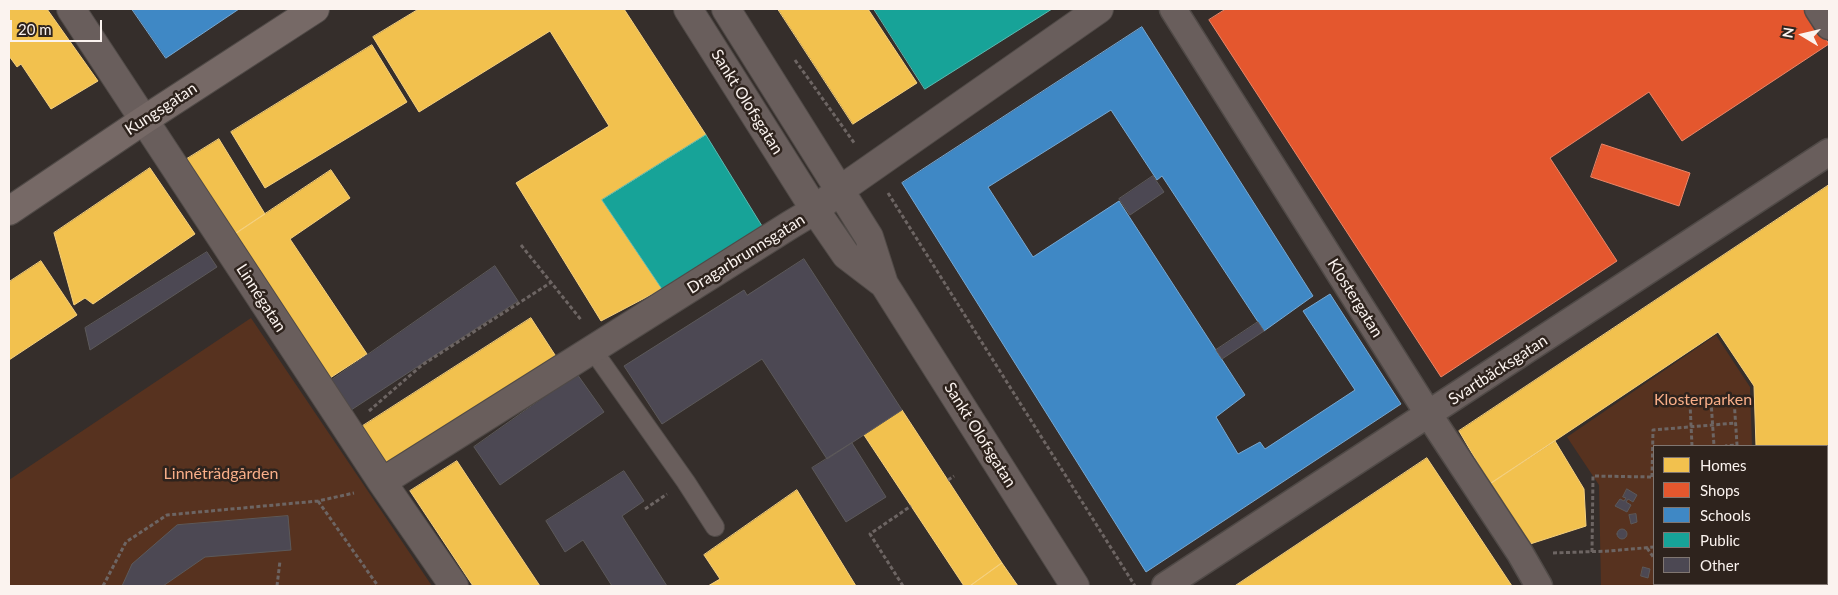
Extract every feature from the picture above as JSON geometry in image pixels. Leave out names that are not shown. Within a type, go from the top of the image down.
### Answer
[{"type":"main road","name":"Kungsgatan","points":[[9,211],[144,120],[315,9]]},
{"type":"street","name":"Linnégatan","points":[[71,9],[347,428],[369,487],[454,586]]},
{"type":"street","name":"Sankt Olofsgatan","points":[[688,9],[815,210],[846,255],[884,284]]},
{"type":"street","name":"Sankt Olofsgatan","points":[[726,9],[869,237],[884,284],[1075,586]]},
{"type":"street","name":"Dragarbrunnsgatan","points":[[369,487],[815,210],[840,190],[1099,9]]},
{"type":"street","name":"Klostergatan","points":[[1172,9],[1429,415],[1520,553],[1539,586]]},
{"type":"street","points":[[1818,9],[1829,26]]},
{"type":"street","name":"Svartbäcksgatan","points":[[1165,586],[1829,152]]},
{"type":"lane","points":[[597,347],[715,527]]},
{"type":"path","points":[[792,55],[872,168],[1135,586]]},
{"type":"path","points":[[522,245],[597,347]]},
{"type":"path","points":[[347,428],[422,366],[550,283]]},
{"type":"path","points":[[1692,445],[1690,403],[1734,399],[1736,445]]},
{"type":"path","points":[[1711,401],[1714,445]]},
{"type":"path","points":[[1592,552],[1593,476],[1653,477],[1653,430],[1736,423]]},
{"type":"path","points":[[948,480],[954,476]]},
{"type":"path","points":[[103,586],[126,542],[167,515],[318,501],[369,487]]},
{"type":"path","points":[[318,501],[378,586]]},
{"type":"path","points":[[903,586],[870,534],[911,506]]},
{"type":"path","points":[[1520,553],[1592,552],[1653,547]]},
{"type":"path","points":[[1647,548],[1653,557]]},
{"type":"path","points":[[278,586],[280,561]]},
{"type":"green space","name":"Linnéträdgården","points":[[251,318],[432,586],[9,586],[9,480]]},
{"type":"green space","name":"Klosterparken","points":[[1716,335],[1750,387],[1752,445],[1653,445],[1653,585],[1756,586],[1601,586],[1599,485],[1567,437]]},
{"type":"building: Homes","points":[[9,9],[47,9],[98,81],[51,109],[21,64],[17,67],[9,56]]},
{"type":"building: Homes","points":[[419,9],[624,9],[706,135],[602,200],[662,289],[601,321],[516,183],[609,126],[550,31],[419,112],[373,37]]},
{"type":"building: Homes","points":[[778,9],[868,9],[917,83],[853,124]]},
{"type":"building: Homes","points":[[372,45],[407,102],[265,188],[231,132]]},
{"type":"building: Homes","points":[[219,139],[265,214],[229,238],[182,162]]},
{"type":"building: Homes","points":[[150,168],[195,234],[93,304],[85,298],[74,305],[54,233]]},
{"type":"building: Homes","points":[[331,170],[350,198],[290,239],[367,354],[324,382],[229,238]]},
{"type":"building: Homes","points":[[1829,185],[1829,586],[1818,585],[1828,585],[1828,445],[1756,445],[1754,386],[1718,332],[1490,484],[1459,431]]},
{"type":"building: Homes","points":[[41,261],[77,315],[9,360],[9,282]]},
{"type":"building: Homes","points":[[531,318],[557,358],[384,469],[358,429]]},
{"type":"building: Homes","points":[[902,410],[1002,563],[970,586],[964,586],[864,435]]},
{"type":"building: Homes","points":[[1555,441],[1584,489],[1586,526],[1527,545],[1490,484]]},
{"type":"building: Homes","points":[[1427,458],[1512,586],[1235,586]]},
{"type":"building: Homes","points":[[457,461],[540,586],[473,586],[410,491]]},
{"type":"building: Homes","points":[[797,490],[856,586],[708,586],[720,579],[704,555]]},
{"type":"building: Homes","points":[[1002,563],[1018,586],[970,586]]},
{"type":"building: Shops","points":[[1226,9],[1806,9],[1829,44],[1682,141],[1649,92],[1550,158],[1617,261],[1441,377],[1209,20]]},
{"type":"building: Shops","points":[[1602,144],[1690,173],[1679,206],[1591,177]]},
{"type":"building: Schools","points":[[132,9],[239,9],[166,58]]},
{"type":"building: Schools","points":[[1142,27],[1313,296],[1264,331],[1162,176],[1157,180],[1111,110],[988,187],[1033,257],[1119,201],[1245,395],[1216,417],[1238,454],[1260,442],[1265,449],[1355,390],[1303,311],[1330,294],[1401,404],[1146,572],[902,183]]},
{"type":"building: Public","points":[[874,9],[1052,9],[925,89]]},
{"type":"building: Public","points":[[706,135],[762,226],[662,289],[602,200]]},
{"type":"building: Other","points":[[1153,176],[1164,192],[1130,215],[1119,199]]},
{"type":"building: Other","points":[[207,252],[217,267],[90,350],[85,328]]},
{"type":"building: Other","points":[[804,259],[902,410],[827,459],[762,359],[662,424],[624,366],[744,290],[747,295]]},
{"type":"building: Other","points":[[495,266],[518,301],[345,414],[326,384]]},
{"type":"building: Other","points":[[1258,322],[1264,331],[1222,359],[1216,350]]},
{"type":"building: Other","points":[[577,374],[604,412],[500,485],[474,447]]},
{"type":"building: Other","points":[[852,443],[886,497],[846,522],[812,468]]},
{"type":"building: Other","points":[[624,471],[644,501],[622,516],[667,586],[612,586],[583,540],[565,552],[546,521]]},
{"type":"building: Other","points":[[1627,489],[1637,495],[1633,502],[1628,499],[1626,502],[1631,505],[1627,512],[1615,506],[1620,499],[1624,501],[1626,498],[1623,497]]},
{"type":"building: Other","points":[[1636,514],[1637,522],[1631,524],[1629,515]]},
{"type":"building: Other","points":[[288,516],[291,550],[205,557],[163,586],[122,586],[132,564],[177,525]]},
{"type":"building: Other","points":[[1620,529],[1624,529],[1627,534],[1626,538],[1620,539],[1617,536],[1617,532]]},
{"type":"building: Other","points":[[1643,567],[1650,569],[1648,578],[1641,576]]}]
